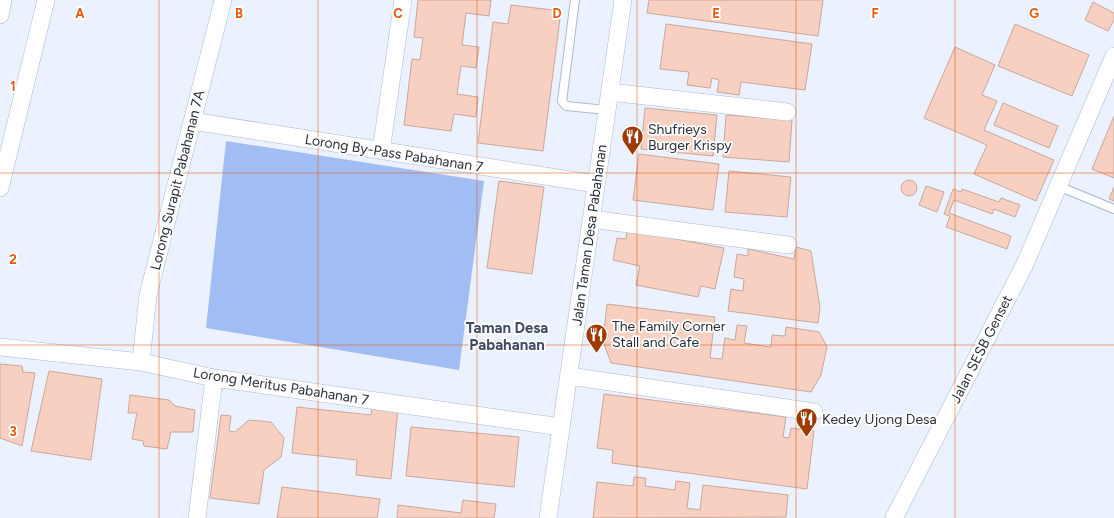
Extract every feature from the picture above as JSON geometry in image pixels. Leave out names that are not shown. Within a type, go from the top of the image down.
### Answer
[{"type":"street","points":[[0,15],[4,0]]},
{"type":"street","points":[[0,188],[46,0]]},
{"type":"street","name":"Lorong Surapit Pabahanan 7A","points":[[142,362],[148,295],[222,0]]},
{"type":"street","points":[[381,151],[403,0]]},
{"type":"street","name":"Jalan Taman Desa Pabahanan","points":[[548,518],[623,0]]},
{"type":"street","name":"Jalan SESB Genset","points":[[894,518],[1024,264],[1114,56]]},
{"type":"street","points":[[610,92],[787,112]]},
{"type":"street","name":"Lorong By-Pass Pabahanan 7","points":[[192,121],[596,184]]},
{"type":"street","points":[[591,219],[788,245]]},
{"type":"street","name":"Lorong Meritus Pabahanan 7","points":[[0,348],[142,362],[214,378],[561,427]]},
{"type":"street","points":[[569,376],[814,412]]},
{"type":"street","points":[[198,518],[214,378]]},
{"type":"lane","points":[[575,0],[562,101],[566,106],[607,110]]},
{"type":"lane","points":[[1058,186],[1114,209]]},
{"type":"shaded area","points":[[226,141],[484,181],[459,370],[206,328]]},
{"type":"building","points":[[418,0],[491,0],[489,16],[466,13],[462,45],[479,47],[476,68],[461,66],[457,94],[478,97],[476,117],[454,114],[451,131],[404,125],[412,59],[420,60],[423,38],[414,37]]},
{"type":"building","points":[[649,0],[823,0],[818,36],[647,13]]},
{"type":"building","points":[[1093,2],[1114,13],[1114,20],[1108,31],[1085,20]]},
{"type":"building","points":[[511,5],[561,11],[543,151],[478,143],[493,22],[508,24]]},
{"type":"building","points":[[666,24],[812,44],[805,90],[741,82],[739,95],[717,92],[719,80],[712,78],[710,88],[687,85],[689,72],[660,69]]},
{"type":"building","points":[[1015,24],[1089,55],[1072,96],[998,66]]},
{"type":"building","points":[[955,47],[995,65],[982,95],[997,101],[984,130],[1054,160],[1036,201],[974,174],[987,145],[924,118]]},
{"type":"building","points":[[1003,103],[1058,126],[1049,148],[994,125]]},
{"type":"building","points":[[645,108],[717,115],[713,156],[641,149]]},
{"type":"building","points":[[726,115],[792,120],[789,162],[723,157]]},
{"type":"building","points":[[1114,116],[1114,178],[1092,169]]},
{"type":"building","points":[[639,154],[719,164],[713,210],[633,200]]},
{"type":"building","points":[[729,171],[791,177],[787,217],[725,212]]},
{"type":"building","points":[[909,180],[915,182],[917,188],[915,194],[909,196],[903,194],[901,188],[903,182]]},
{"type":"building","points":[[499,181],[544,187],[532,274],[487,268]]},
{"type":"building","points":[[926,186],[944,192],[937,212],[919,205]]},
{"type":"building","points":[[1114,187],[1114,201],[1109,199]]},
{"type":"building","points":[[953,189],[961,192],[962,189],[999,202],[1001,198],[1020,205],[1015,217],[994,209],[992,214],[954,200],[949,213],[1011,236],[1007,249],[946,227],[950,216],[944,214]]},
{"type":"building","points":[[627,230],[724,248],[715,289],[701,286],[698,297],[636,285],[640,266],[613,260],[617,238],[626,239]]},
{"type":"building","points":[[796,247],[811,251],[820,308],[818,323],[728,311],[731,289],[743,291],[744,279],[734,277],[737,254],[748,256],[748,249],[794,259]]},
{"type":"building","points":[[607,304],[715,317],[710,358],[722,359],[725,338],[735,340],[737,325],[747,326],[744,343],[771,347],[772,335],[785,336],[786,327],[819,332],[827,347],[821,375],[811,392],[611,363],[603,341]]},
{"type":"building","points":[[0,364],[22,366],[23,372],[35,373],[22,446],[0,438]]},
{"type":"building","points":[[49,371],[102,379],[91,460],[31,451]]},
{"type":"building","points":[[604,394],[786,417],[783,437],[789,438],[791,428],[814,431],[807,489],[612,463],[613,450],[597,448]]},
{"type":"building","points":[[130,395],[169,400],[175,406],[195,410],[193,432],[171,432],[167,449],[144,446],[143,441],[132,439],[137,413],[128,413]]},
{"type":"building","points":[[372,406],[398,409],[391,479],[356,475],[357,460],[292,453],[297,407],[371,415]]},
{"type":"building","points":[[221,415],[231,416],[229,431],[235,432],[249,420],[271,422],[284,438],[281,457],[264,470],[259,504],[210,498]]},
{"type":"building","points":[[411,427],[519,437],[514,487],[406,476]]},
{"type":"building","points":[[634,477],[646,478],[645,486],[675,490],[676,481],[690,483],[687,508],[700,510],[703,485],[788,495],[786,517],[593,518],[597,482],[633,486]]},
{"type":"building","points":[[282,487],[380,499],[377,518],[277,518]]},
{"type":"building","points":[[463,500],[496,504],[494,518],[397,518],[398,505],[461,513]]},
{"type":"place","name":"Shufrieys Burger Krispy","points":[[632,156]]},
{"type":"place","name":"The Family Corner Stall and Cafe","points":[[596,354]]},
{"type":"place","name":"Kedey Ujong Desa","points":[[806,438]]},
{"type":"district","name":"Taman Desa Pabahanan","points":[[507,336]]}]
